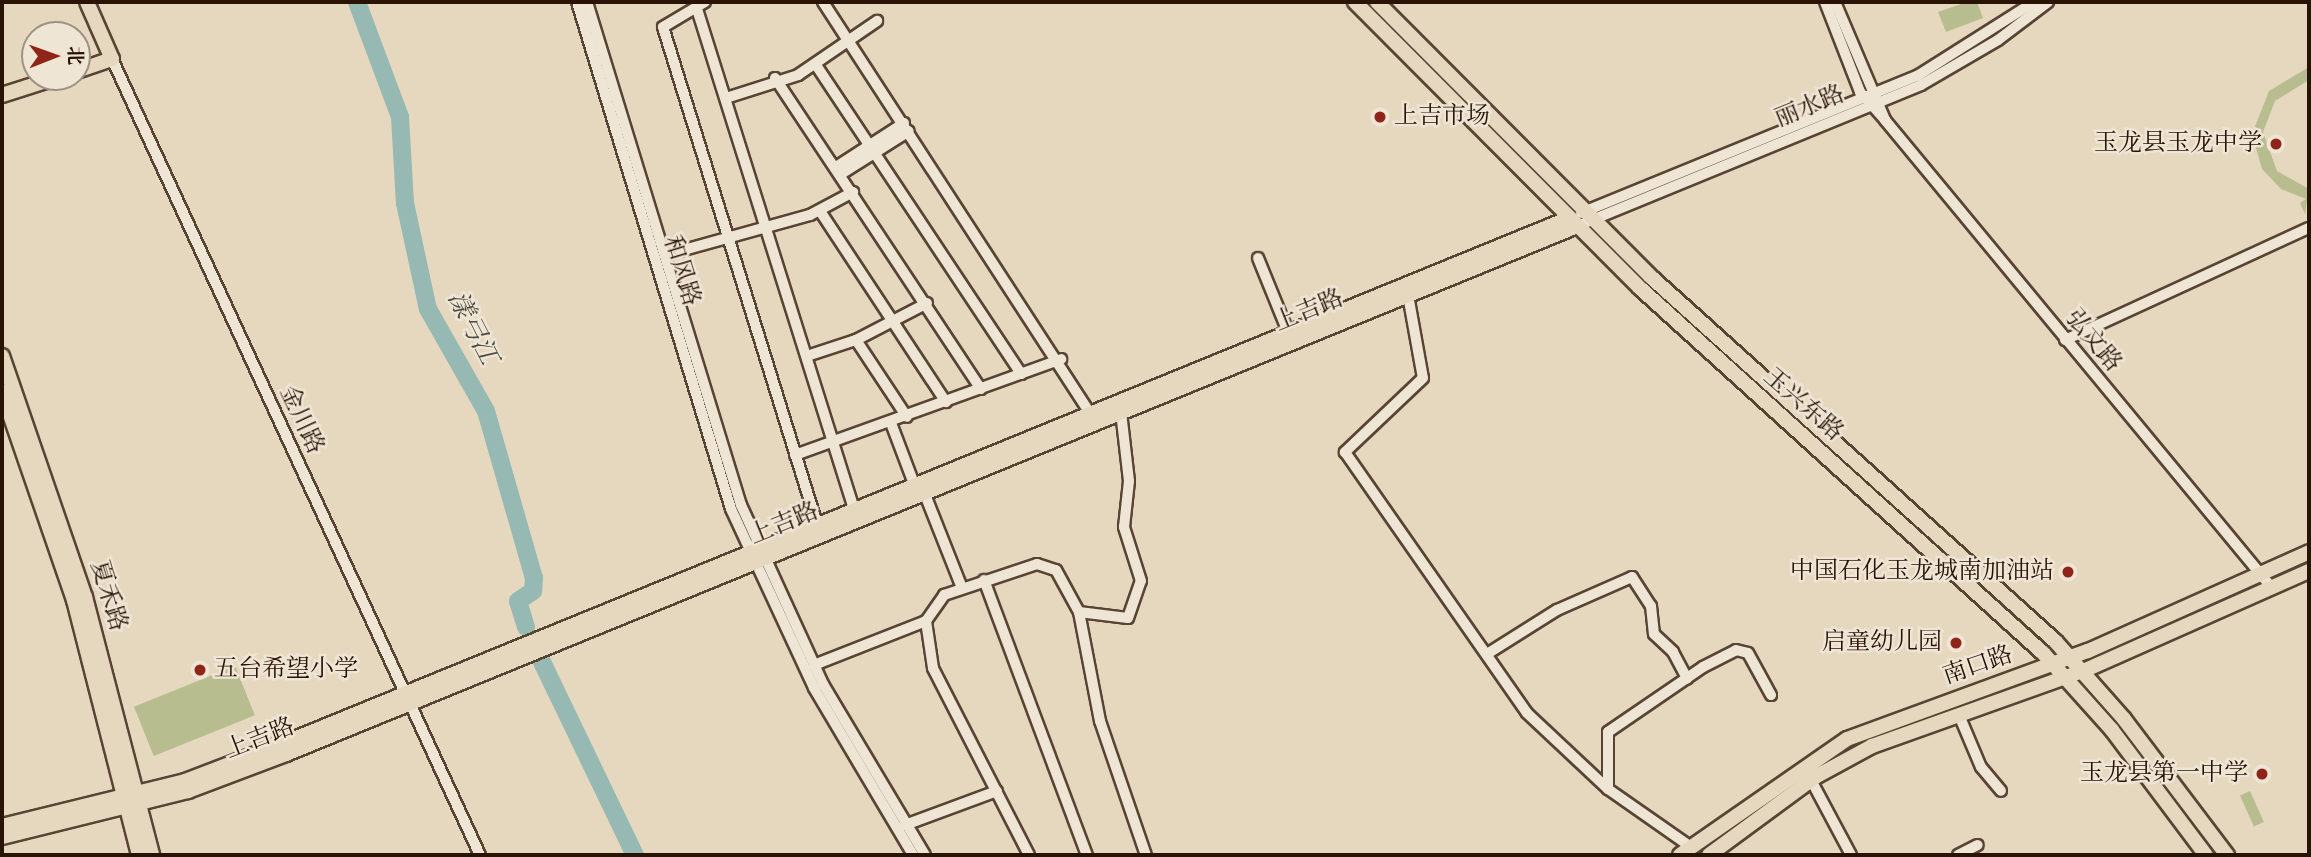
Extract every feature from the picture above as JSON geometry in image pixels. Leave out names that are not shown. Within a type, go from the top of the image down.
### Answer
[{"type":"main road","name":"金川路","points":[[87,2],[112,59]]},
{"type":"main road","name":"玉兴东路","points":[[1355,2],[1571,223],[2054,664],[2206,855]]},
{"type":"main road","name":"玉兴东路","points":[[1377,2],[1587,216],[2071,657],[2227,855]]},
{"type":"main road","points":[[91,66],[112,59]]},
{"type":"main road","points":[[2,95],[21,89]]},
{"type":"main road","name":"上吉路","points":[[756,554],[817,524],[919,488],[1090,412],[1571,223]]},
{"type":"main road","name":"上吉路","points":[[2,826],[133,798],[188,792],[406,698],[756,554],[919,488],[1121,412],[1408,295],[1571,223]]},
{"type":"main road","name":"夏禾路","points":[[2,356],[74,560],[133,798],[139,855]]},
{"type":"main road","name":"夏禾路","points":[[2,391],[74,600],[152,855]]},
{"type":"main road","name":"南口路","points":[[1686,851],[1847,739],[2054,664],[2309,552]]},
{"type":"main road","name":"南口路","points":[[1709,855],[1811,780],[1872,746],[2067,678],[2309,571]]},
{"type":"main road","name":"上吉路","points":[[2,837],[133,798]]},
{"type":"street","name":"和风路","points":[[577,2],[756,554]]},
{"type":"street","name":"和风路","points":[[587,2],[756,554]]},
{"type":"street","points":[[823,2],[1061,359],[1090,412]]},
{"type":"street","name":"弘文路","points":[[1825,2],[1870,100],[1885,120],[2272,588]]},
{"type":"street","name":"弘文路","points":[[1835,2],[1870,100]]},
{"type":"street","name":"丽水路","points":[[1870,100],[1954,57],[2034,2]]},
{"type":"street","name":"丽水路","points":[[1571,223],[1959,65],[2048,2]]},
{"type":"street","points":[[817,524],[663,27],[701,5],[726,98],[854,509]]},
{"type":"street","points":[[726,98],[816,65],[877,21]]},
{"type":"street","points":[[777,80],[850,42]]},
{"type":"street","name":"金川路","points":[[112,59],[480,855]]},
{"type":"street","points":[[816,65],[1021,374]]},
{"type":"street","points":[[777,80],[928,303],[981,389]]},
{"type":"street","points":[[838,171],[906,127]]},
{"type":"street","points":[[680,251],[767,229],[820,211],[853,192]]},
{"type":"street","points":[[820,211],[946,402]]},
{"type":"street","points":[[2065,340],[2309,228]]},
{"type":"street","points":[[1258,258],[1288,332]]},
{"type":"street","points":[[1408,295],[1423,379],[1345,452],[1527,713],[1608,789],[1686,851]]},
{"type":"street","points":[[807,356],[856,340],[928,303]]},
{"type":"street","points":[[856,340],[907,417]]},
{"type":"street","points":[[795,455],[834,446],[1061,359]]},
{"type":"street","points":[[1079,612],[1131,616],[1141,581],[1124,527],[1129,481],[1121,412]]},
{"type":"street","points":[[891,424],[962,588]]},
{"type":"street","points":[[756,554],[814,665],[905,825],[925,855]]},
{"type":"street","points":[[756,554],[838,734],[913,855]]},
{"type":"street","points":[[1029,855],[933,668],[926,621],[935,602],[962,588],[1043,565],[1056,570],[1079,612],[1101,721],[1146,855]]},
{"type":"street","points":[[1487,654],[1557,610],[1632,577],[1651,606],[1654,634],[1687,678]]},
{"type":"street","points":[[984,580],[1087,855]]},
{"type":"street","points":[[814,665],[926,621]]},
{"type":"street","points":[[1608,789],[1608,732],[1687,678],[1742,651],[1771,695]]},
{"type":"street","points":[[1959,715],[1981,767],[2001,791]]},
{"type":"street","points":[[1811,780],[1851,855]]},
{"type":"street","points":[[905,825],[997,791]]},
{"type":"street","points":[[1958,855],[1979,845]]},
{"type":"green space","points":[[1967,2],[1977,2],[1983,18],[1946,32],[1938,12]]},
{"type":"green space","points":[[2309,67],[2309,80],[2275,101],[2263,132],[2277,171],[2309,189],[2305,214],[2300,203],[2306,199],[2281,189],[2262,169],[2252,134],[2269,91]]},
{"type":"green space","points":[[235,666],[255,715],[154,756],[134,707]]},
{"type":"green space","points":[[2250,791],[2264,822],[2254,827],[2240,795]]},
{"type":"waterway","name":"漾弓江","points":[[357,2],[400,117],[405,203],[428,309],[486,411],[534,578],[533,591],[518,601],[526,627]]},
{"type":"waterway","name":"漾弓江","points":[[542,662],[635,855]]},
{"type":"place","name":"上吉市场","points":[[1380,117]]},
{"type":"place","name":"玉龙县玉龙中学","points":[[2276,144]]},
{"type":"place","name":"中国石化玉龙城南加油站","points":[[2068,572]]},
{"type":"place","name":"启童幼儿园","points":[[1956,643]]},
{"type":"place","name":"五台希望小学","points":[[200,670]]},
{"type":"place","name":"玉龙县第一中学","points":[[2262,774]]}]
